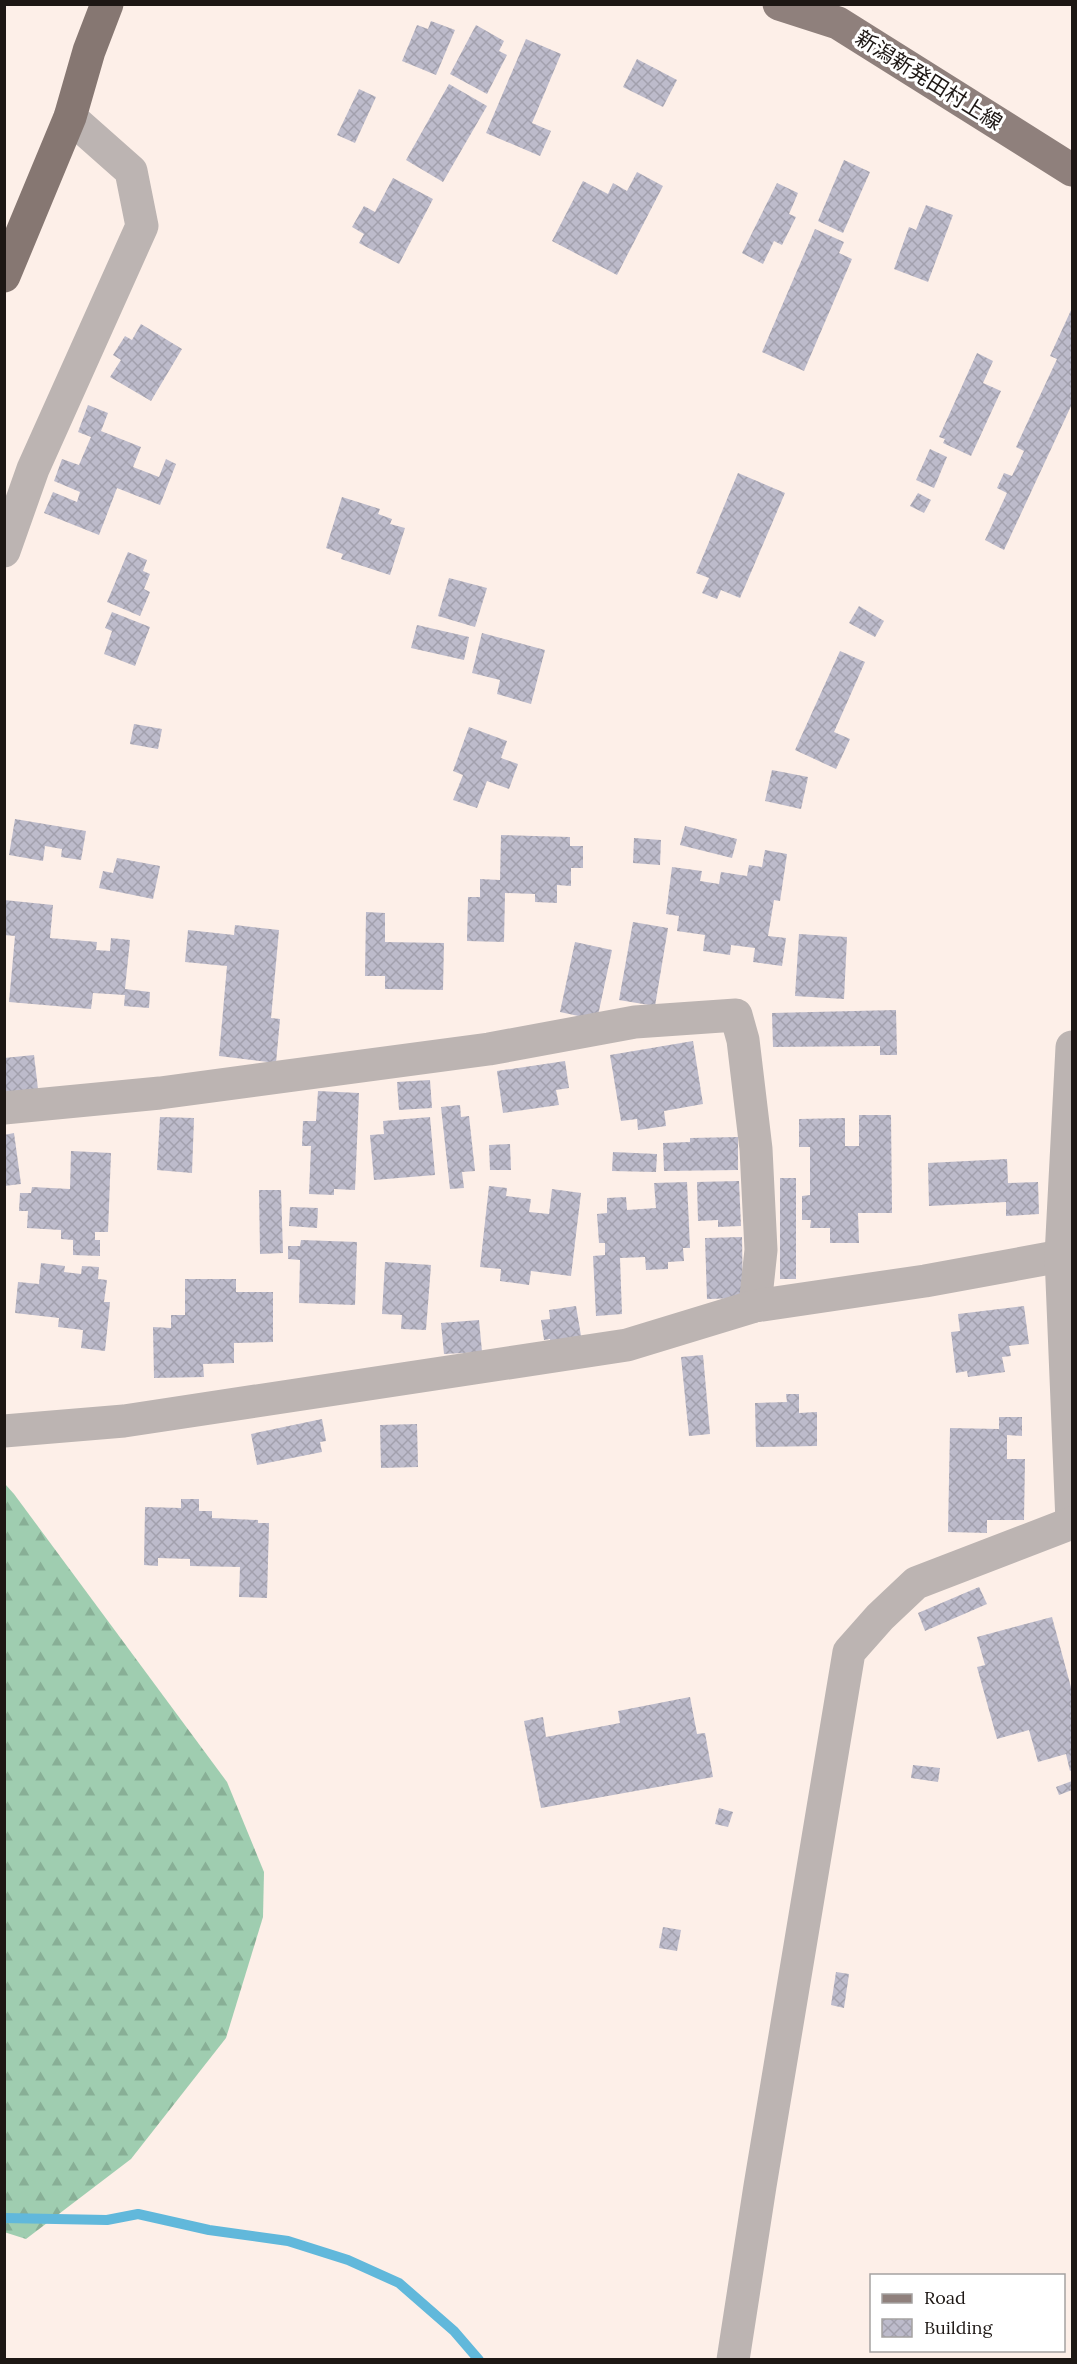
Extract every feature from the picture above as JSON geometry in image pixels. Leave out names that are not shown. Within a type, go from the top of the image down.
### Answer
[{"type":"highway","points":[[89,51],[90,4]]},
{"type":"highway","points":[[4,276],[70,117],[89,51],[108,4]]},
{"type":"main road","name":"新潟新発田村上線","points":[[779,4],[838,22],[1072,170]]},
{"type":"street","points":[[4,551],[33,469],[142,226],[131,171],[70,117]]},
{"type":"street","points":[[4,1108],[160,1093],[489,1049],[635,1023],[736,1015],[743,1040],[756,1149],[760,1250],[755,1306]]},
{"type":"street","points":[[733,2360],[849,1652],[880,1617],[916,1583],[1072,1522],[1061,1256],[1072,1047]]},
{"type":"street","points":[[4,1431],[124,1421],[627,1345],[755,1306],[925,1281],[1061,1256]]},
{"type":"green space","points":[[5,1484],[227,1782],[264,1872],[263,1917],[226,2038],[131,2159],[26,2239],[4,2232]]},
{"type":"building","points":[[431,21],[455,30],[436,75],[402,61],[417,25],[428,29]]},
{"type":"building","points":[[476,25],[504,41],[499,51],[507,55],[487,94],[450,74]]},
{"type":"building","points":[[526,39],[561,54],[532,123],[551,131],[540,156],[486,133]]},
{"type":"building","points":[[637,59],[677,80],[663,107],[623,87]]},
{"type":"building","points":[[449,84],[487,106],[443,182],[406,160]]},
{"type":"building","points":[[359,89],[376,97],[355,143],[337,135]]},
{"type":"building","points":[[844,160],[870,172],[843,233],[818,221]]},
{"type":"building","points":[[637,172],[663,186],[617,275],[552,241],[583,181],[608,194],[613,183],[627,191]]},
{"type":"building","points":[[393,178],[433,199],[399,264],[359,243],[364,234],[352,227],[364,206],[375,212]]},
{"type":"building","points":[[777,183],[798,193],[789,214],[796,217],[782,245],[774,241],[763,264],[742,253]]},
{"type":"building","points":[[926,205],[953,215],[928,282],[894,269],[909,227],[916,230]]},
{"type":"building","points":[[815,229],[844,242],[839,253],[852,259],[804,371],[762,352]]},
{"type":"building","points":[[1072,308],[1072,404],[1004,550],[985,540],[1007,493],[997,488],[1004,473],[1012,476],[1024,451],[1016,447],[1057,359],[1050,356]]},
{"type":"building","points":[[141,324],[182,349],[151,401],[110,377],[121,360],[113,355],[125,336],[132,340]]},
{"type":"building","points":[[977,353],[993,361],[983,383],[1001,391],[971,456],[943,443],[945,439],[939,437]]},
{"type":"building","points":[[88,405],[108,413],[101,431],[141,447],[133,467],[159,477],[166,459],[176,464],[160,505],[117,488],[99,535],[44,513],[53,492],[77,502],[80,492],[54,481],[62,459],[79,465],[91,437],[78,432]]},
{"type":"building","points":[[930,449],[947,457],[934,488],[916,480]]},
{"type":"building","points":[[738,473],[785,493],[740,598],[721,590],[717,599],[702,593],[709,578],[696,573]]},
{"type":"building","points":[[918,493],[931,500],[924,513],[910,506]]},
{"type":"building","points":[[342,497],[380,509],[378,514],[392,519],[390,524],[405,528],[390,575],[341,559],[343,554],[326,548]]},
{"type":"building","points":[[128,552],[147,560],[143,571],[150,574],[144,589],[150,592],[140,616],[107,602]]},
{"type":"building","points":[[449,578],[487,588],[475,627],[438,616]]},
{"type":"building","points":[[859,606],[884,621],[875,637],[849,623]]},
{"type":"building","points":[[112,612],[150,627],[135,666],[104,654],[112,631],[105,628]]},
{"type":"building","points":[[417,625],[469,637],[464,660],[411,648]]},
{"type":"building","points":[[482,633],[545,650],[531,704],[497,694],[500,680],[472,673]]},
{"type":"building","points":[[840,651],[865,662],[834,732],[850,739],[836,769],[795,750]]},
{"type":"building","points":[[134,724],[162,729],[158,749],[130,744]]},
{"type":"building","points":[[469,727],[507,741],[501,758],[518,764],[509,789],[487,781],[477,808],[453,800],[463,775],[453,771]]},
{"type":"building","points":[[772,770],[808,777],[801,809],[765,801]]},
{"type":"building","points":[[15,819],[86,831],[81,860],[61,857],[62,849],[45,846],[43,861],[9,855]]},
{"type":"building","points":[[685,826],[737,839],[732,858],[680,845]]},
{"type":"building","points":[[501,835],[570,837],[570,846],[583,846],[583,868],[571,868],[571,886],[557,885],[557,903],[535,902],[535,894],[505,893],[504,942],[467,941],[468,897],[480,897],[480,879],[500,880]]},
{"type":"building","points":[[634,838],[661,840],[660,865],[633,863]]},
{"type":"building","points":[[765,850],[787,854],[780,901],[774,900],[768,936],[786,938],[782,966],[753,962],[755,948],[731,945],[730,955],[703,951],[705,935],[677,931],[679,916],[666,914],[672,867],[702,871],[700,881],[719,884],[721,872],[747,876],[749,865],[762,867]]},
{"type":"building","points":[[117,858],[160,866],[153,899],[99,888],[103,871],[113,873]]},
{"type":"building","points":[[4,900],[53,905],[50,938],[97,942],[96,950],[110,951],[111,938],[130,940],[125,989],[150,992],[149,1008],[124,1006],[125,995],[93,993],[91,1009],[9,1002],[15,936],[4,935]]},
{"type":"building","points":[[366,912],[385,913],[385,942],[444,943],[443,990],[385,989],[385,976],[365,976]]},
{"type":"building","points":[[633,922],[668,928],[655,1006],[619,1000]]},
{"type":"building","points":[[235,925],[279,930],[271,1018],[280,1019],[276,1063],[219,1056],[227,966],[185,962],[188,930],[234,935]]},
{"type":"building","points":[[799,934],[847,937],[844,999],[795,996]]},
{"type":"building","points":[[575,942],[612,950],[597,1020],[560,1012]]},
{"type":"building","points":[[896,1010],[897,1055],[880,1055],[880,1046],[773,1047],[772,1013]]},
{"type":"building","points":[[693,1041],[703,1104],[664,1111],[666,1126],[638,1130],[637,1119],[621,1121],[610,1055]]},
{"type":"building","points":[[34,1055],[38,1089],[4,1092],[4,1058]]},
{"type":"building","points":[[565,1061],[569,1088],[556,1090],[559,1105],[503,1113],[497,1071]]},
{"type":"building","points":[[430,1080],[432,1108],[399,1110],[397,1082]]},
{"type":"building","points":[[318,1091],[359,1093],[355,1190],[334,1189],[334,1195],[309,1194],[311,1146],[302,1146],[303,1121],[316,1121]]},
{"type":"building","points":[[460,1105],[461,1117],[469,1116],[475,1171],[462,1172],[464,1188],[450,1189],[441,1107]]},
{"type":"building","points":[[859,1115],[891,1115],[892,1213],[858,1213],[859,1243],[830,1243],[830,1228],[810,1228],[811,1220],[802,1220],[802,1196],[810,1195],[810,1147],[799,1147],[799,1119],[845,1118],[845,1146],[859,1146]]},
{"type":"building","points":[[160,1117],[194,1118],[192,1173],[157,1170]]},
{"type":"building","points":[[430,1117],[435,1175],[374,1180],[370,1135],[384,1134],[383,1121]]},
{"type":"building","points":[[14,1133],[21,1184],[4,1186],[4,1135]]},
{"type":"building","points":[[738,1137],[738,1170],[664,1171],[663,1143],[690,1142],[690,1138]]},
{"type":"building","points":[[510,1144],[511,1170],[490,1170],[489,1145]]},
{"type":"building","points":[[71,1151],[111,1153],[108,1232],[95,1232],[95,1240],[100,1240],[100,1256],[73,1255],[73,1240],[61,1239],[61,1230],[27,1228],[28,1211],[19,1211],[20,1193],[31,1193],[32,1187],[70,1189]]},
{"type":"building","points":[[613,1152],[657,1154],[656,1172],[612,1171]]},
{"type":"building","points":[[1007,1159],[1008,1183],[1038,1182],[1039,1214],[1006,1216],[1006,1202],[929,1206],[928,1163]]},
{"type":"building","points":[[780,1178],[796,1178],[796,1279],[780,1279]]},
{"type":"building","points":[[739,1181],[741,1226],[718,1227],[718,1220],[698,1221],[697,1182]]},
{"type":"building","points":[[687,1182],[690,1248],[683,1248],[684,1261],[668,1262],[668,1269],[646,1270],[645,1257],[620,1258],[622,1314],[596,1316],[593,1256],[605,1255],[605,1243],[599,1243],[597,1214],[607,1213],[607,1198],[626,1197],[627,1210],[656,1208],[654,1183]]},
{"type":"building","points":[[489,1186],[507,1188],[506,1196],[531,1199],[529,1212],[549,1214],[552,1189],[581,1193],[571,1276],[531,1271],[529,1285],[500,1281],[501,1269],[480,1267]]},
{"type":"building","points":[[259,1190],[281,1190],[283,1253],[260,1254]]},
{"type":"building","points":[[290,1207],[318,1208],[317,1228],[289,1226]]},
{"type":"building","points":[[742,1237],[743,1298],[707,1299],[705,1238]]},
{"type":"building","points":[[301,1240],[357,1242],[355,1305],[299,1303],[300,1260],[288,1259],[288,1246],[300,1246]]},
{"type":"building","points":[[385,1262],[431,1265],[426,1330],[401,1329],[402,1315],[382,1314]]},
{"type":"building","points":[[41,1263],[65,1266],[64,1272],[81,1274],[82,1266],[99,1267],[98,1279],[107,1280],[104,1302],[110,1302],[105,1351],[81,1348],[83,1330],[58,1327],[59,1318],[15,1313],[18,1282],[39,1284]]},
{"type":"building","points":[[185,1279],[236,1279],[236,1292],[273,1292],[273,1342],[234,1343],[234,1363],[203,1364],[204,1377],[154,1378],[153,1327],[171,1328],[171,1315],[185,1315]]},
{"type":"building","points":[[576,1306],[582,1342],[551,1346],[550,1339],[544,1340],[541,1320],[550,1319],[549,1310]]},
{"type":"building","points":[[1024,1306],[1029,1344],[1009,1346],[1011,1356],[1002,1357],[1005,1372],[968,1377],[967,1371],[956,1373],[951,1332],[960,1331],[958,1314]]},
{"type":"building","points":[[479,1320],[482,1352],[444,1354],[441,1323]]},
{"type":"building","points":[[703,1355],[710,1434],[689,1436],[681,1357]]},
{"type":"building","points":[[786,1394],[799,1394],[799,1413],[817,1412],[817,1446],[756,1447],[755,1403],[787,1402]]},
{"type":"building","points":[[999,1417],[1022,1417],[1022,1436],[1007,1435],[1007,1459],[1025,1459],[1024,1520],[987,1520],[987,1533],[948,1532],[950,1428],[999,1429]]},
{"type":"building","points":[[322,1419],[326,1441],[320,1442],[322,1452],[257,1465],[251,1434]]},
{"type":"building","points":[[417,1424],[418,1467],[381,1468],[380,1425]]},
{"type":"building","points":[[181,1499],[199,1499],[199,1511],[212,1511],[212,1518],[258,1520],[258,1523],[269,1523],[267,1598],[239,1597],[240,1567],[190,1566],[190,1559],[158,1558],[158,1566],[144,1565],[145,1507],[181,1508]]},
{"type":"building","points":[[979,1587],[987,1604],[925,1631],[918,1613]]},
{"type":"building","points":[[1052,1617],[1072,1691],[1072,1770],[1070,1771],[1066,1754],[1038,1762],[1029,1730],[997,1739],[977,1667],[985,1665],[977,1637]]},
{"type":"building","points":[[690,1697],[697,1734],[705,1733],[713,1777],[541,1808],[524,1721],[543,1717],[546,1737],[620,1723],[618,1711]]},
{"type":"building","points":[[913,1765],[940,1768],[938,1782],[911,1778]]},
{"type":"building","points":[[1072,1781],[1072,1790],[1059,1795],[1056,1787]]},
{"type":"building","points":[[719,1808],[733,1812],[728,1827],[715,1824]]},
{"type":"building","points":[[663,1927],[681,1930],[677,1951],[659,1948]]},
{"type":"building","points":[[836,1972],[849,1974],[844,2008],[831,2005]]},
{"type":"waterway","points":[[4,2218],[107,2220],[138,2214],[209,2230],[288,2241],[348,2260],[399,2283],[454,2331],[479,2360]]}]
